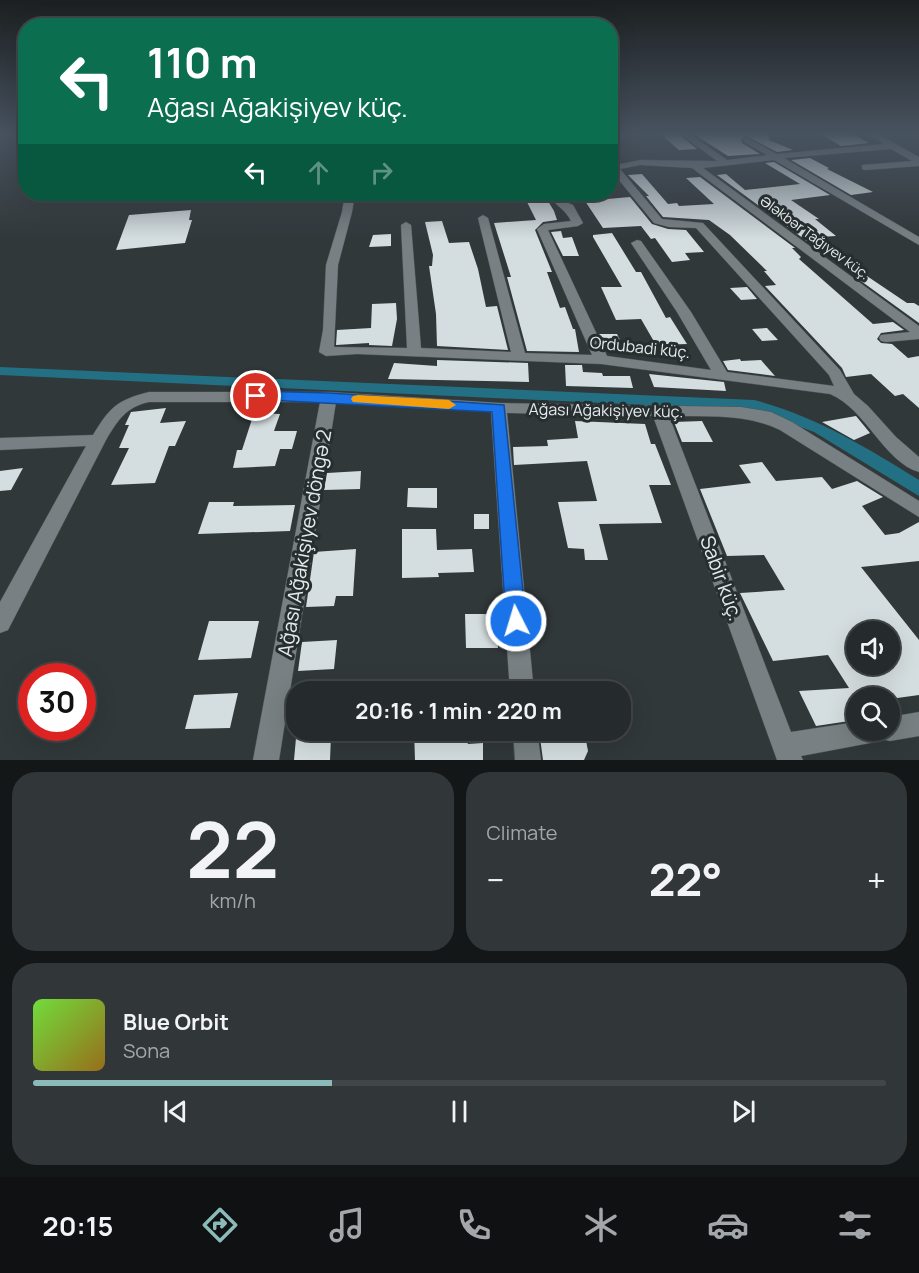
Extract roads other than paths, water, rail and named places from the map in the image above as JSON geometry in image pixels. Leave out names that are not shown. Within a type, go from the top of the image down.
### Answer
[{"type":"street","name":"Ələkbər Tağıyev küç.","points":[[699,168],[919,334]]},
{"type":"street","points":[[797,168],[919,242]]},
{"type":"street","points":[[618,173],[658,221],[669,224],[699,225],[835,373],[847,394],[859,404],[888,439],[919,466]]},
{"type":"street","name":"Ordubadi küç.","points":[[350,201],[349,214],[338,241],[332,265],[330,303],[332,328],[326,352],[357,350],[601,360],[721,374],[847,394]]},
{"type":"street","points":[[557,201],[569,207],[578,224],[551,226],[542,230],[601,360]]},
{"type":"street","points":[[483,218],[519,357]]},
{"type":"street","points":[[406,225],[414,352]]},
{"type":"street","points":[[637,243],[684,312],[721,374]]},
{"type":"street","points":[[886,339],[919,334]]},
{"type":"street","name":"Ağası Ağakişiyev küç.","points":[[0,623],[118,407],[127,401],[148,397],[329,397],[499,408],[741,412],[765,416],[786,426],[919,510]]},
{"type":"street","name":"Ağası Ağakişiyev döngə 2","points":[[266,760],[329,397]]},
{"type":"street","points":[[499,408],[521,681]]},
{"type":"street","name":"Sabir küç.","points":[[659,410],[787,753],[846,738]]},
{"type":"street","points":[[0,444],[98,440]]},
{"type":"street","points":[[900,727],[919,724]]},
{"type":"street","points":[[526,741],[528,760]]},
{"type":"waterway","points":[[0,371],[754,405],[777,411],[819,428],[919,489]]}]
